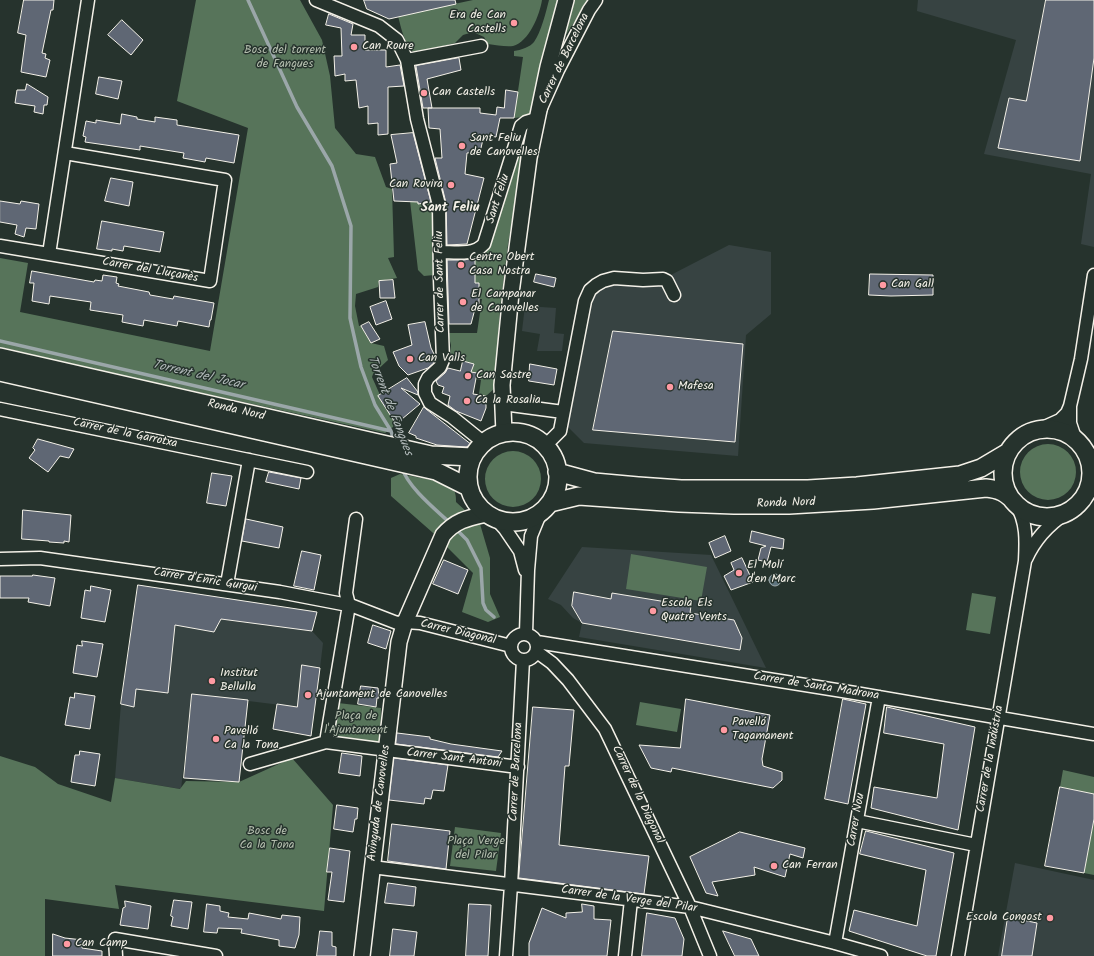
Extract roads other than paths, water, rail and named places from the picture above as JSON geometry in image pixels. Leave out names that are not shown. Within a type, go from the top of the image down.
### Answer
[{"type":"main road","name":"Ronda Nord","points":[[0,357],[381,443],[398,457],[431,455],[472,457]]},
{"type":"main road","name":"Ronda Nord","points":[[0,372],[398,457],[436,471],[468,487]]},
{"type":"main road","points":[[1040,429],[1054,429],[1066,433],[1084,446],[1092,469],[1089,493],[1076,506],[1066,513],[1054,517],[1042,517],[1028,512],[1016,504],[1007,492],[1003,479],[1004,465],[1008,452],[1016,441],[1028,433],[1040,429]]},
{"type":"main road","points":[[509,432],[525,433],[539,440],[553,456],[557,472],[558,487],[545,508],[528,520],[512,523],[491,517],[475,503],[468,487],[468,472],[472,457],[483,442],[492,437],[504,434],[509,432]]},
{"type":"main road","name":"Ronda Nord","points":[[557,472],[594,482],[673,489],[759,490],[815,488],[857,486],[960,475],[981,468],[1008,452]]},
{"type":"main road","name":"Ronda Nord","points":[[545,508],[579,496],[679,504],[789,505],[873,500],[986,488],[1002,491],[1007,494],[1016,504]]},
{"type":"street","points":[[0,246],[50,254],[88,0]]},
{"type":"street","name":"Carrer de Sant Feliu","points":[[316,0],[379,26],[397,40],[407,60],[416,119],[440,205],[443,360],[440,367],[428,378],[425,384],[425,393],[430,403],[452,417],[483,442]]},
{"type":"street","points":[[504,434],[502,385],[511,293],[529,158],[548,67],[566,0]]},
{"type":"street","name":"Carrer de Barcelona","points":[[536,119],[558,70],[589,10],[596,0]]},
{"type":"street","points":[[407,60],[481,46]]},
{"type":"street","name":"Sant Feliu","points":[[440,252],[467,253],[480,249],[484,244],[521,126],[526,122],[536,119]]},
{"type":"street","name":"Carrer del Lluçanès","points":[[50,254],[210,282],[225,180],[65,153]]},
{"type":"street","points":[[1040,429],[1060,420],[1067,413],[1070,406],[1081,360],[1094,275]]},
{"type":"street","points":[[545,446],[560,431],[585,301],[590,290],[603,281],[614,278],[643,280],[663,279],[668,281],[674,295]]},
{"type":"street","points":[[503,404],[563,412]]},
{"type":"street","points":[[1070,406],[1070,423],[1084,446]]},
{"type":"street","name":"Carrer de la Garrotxa","points":[[0,409],[307,472]]},
{"type":"street","points":[[227,584],[249,460]]},
{"type":"street","points":[[1016,504],[1024,524],[1025,561]]},
{"type":"street","points":[[526,633],[527,577],[531,536],[545,508]]},
{"type":"street","points":[[1025,561],[1036,541],[1043,532],[1053,522],[1066,513]]},
{"type":"street","points":[[491,517],[505,530],[520,551],[527,577]]},
{"type":"street","name":"Avinguda de Canovelles","points":[[362,956],[399,642],[405,622],[442,535],[456,524],[491,517]]},
{"type":"street","points":[[326,742],[349,605],[346,593],[356,519]]},
{"type":"street","name":"Carrer d'Enric Gurgui","points":[[0,559],[40,558],[280,592],[349,605],[397,623],[405,622]]},
{"type":"street","name":"Carrer de la Indústria","points":[[958,956],[1025,561]]},
{"type":"street","name":"Carrer Diagonal","points":[[405,622],[420,623],[510,646]]},
{"type":"street","points":[[526,633],[534,637],[537,647],[533,656],[523,660],[515,656],[510,646],[517,635],[526,633]]},
{"type":"street","name":"Carrer de Santa Madrona","points":[[537,647],[879,697],[1094,734]]},
{"type":"street","name":"Carrer de la Diagonal","points":[[537,647],[568,680],[605,728],[690,907],[710,956]]},
{"type":"street","name":"Carrer de Barcelona","points":[[506,956],[523,660]]},
{"type":"street","name":"Carrer Nou","points":[[835,943],[879,697]]},
{"type":"street","name":"Carrer Sant Antoni","points":[[250,764],[326,742],[518,767]]},
{"type":"street","points":[[857,821],[976,845]]},
{"type":"street","name":"Carrer de la Verge del Pilar","points":[[372,867],[690,907],[881,956]]},
{"type":"street","points":[[625,956],[631,900]]},
{"type":"street","points":[[116,956],[115,940],[216,956]]},
{"type":"water","points":[[777,574],[780,575],[780,585],[773,586],[770,585],[769,578],[770,575]]},
{"type":"waterway","name":"Torrent de Fangues","points":[[248,0],[297,107],[332,166],[351,226],[350,318],[361,367],[375,405],[391,431],[394,441]]},
{"type":"waterway","name":"Torrent del Jocar","points":[[0,341],[391,431]]},
{"type":"waterway","name":"Torrent de Fangues","points":[[402,468],[410,483],[416,490],[450,523]]},
{"type":"waterway","name":"Torrent de Fangues","points":[[456,529],[467,540],[481,568],[483,603],[486,610],[494,617]]},
{"type":"place","name":"Era de Can Castells","points":[[514,23]]},
{"type":"place","name":"Can Roure","points":[[354,47]]},
{"type":"place","name":"Can Castells","points":[[424,93]]},
{"type":"place","name":"Sant Feliu de Canovelles","points":[[462,146]]},
{"type":"place","name":"Can Rovira","points":[[451,185]]},
{"type":"place","name":"Centre Obert Casa Nostra","points":[[461,265]]},
{"type":"place","name":"Can Gall","points":[[883,285]]},
{"type":"place","name":"El Campanar de Canovelles","points":[[463,302]]},
{"type":"place","name":"Can Valls","points":[[410,359]]},
{"type":"place","name":"Can Sastre","points":[[468,376]]},
{"type":"place","name":"Mafesa","points":[[670,387]]},
{"type":"place","name":"Ca la Rosalia","points":[[467,401]]},
{"type":"place","name":"El Molí d'en Marc","points":[[739,573]]},
{"type":"place","name":"Escola Els Quatre Vents","points":[[653,611]]},
{"type":"place","name":"Institut Bellulla","points":[[212,681]]},
{"type":"place","name":"Ajuntament de Canovelles","points":[[308,695]]},
{"type":"place","name":"Pavelló Tagamanent","points":[[724,730]]},
{"type":"place","name":"Pavelló Ca la Tona","points":[[216,739]]},
{"type":"place","name":"Can Ferran","points":[[774,866]]},
{"type":"place","name":"Escola Congost","points":[[1050,918]]},
{"type":"place","name":"Can Camp","points":[[67,944]]},
{"type":"district","name":"Sant Feliu","points":[[450,209]]},
{"type":"park label","name":"Bosc del torrent de Fangues","points":[[285,58]]},
{"type":"park label","name":"Plaça de l'Ajuntament","points":[[356,724]]},
{"type":"park label","name":"Bosc de Ca la Tona","points":[[267,839]]},
{"type":"park label","name":"Plaça Verge del Pilar","points":[[476,849]]}]
